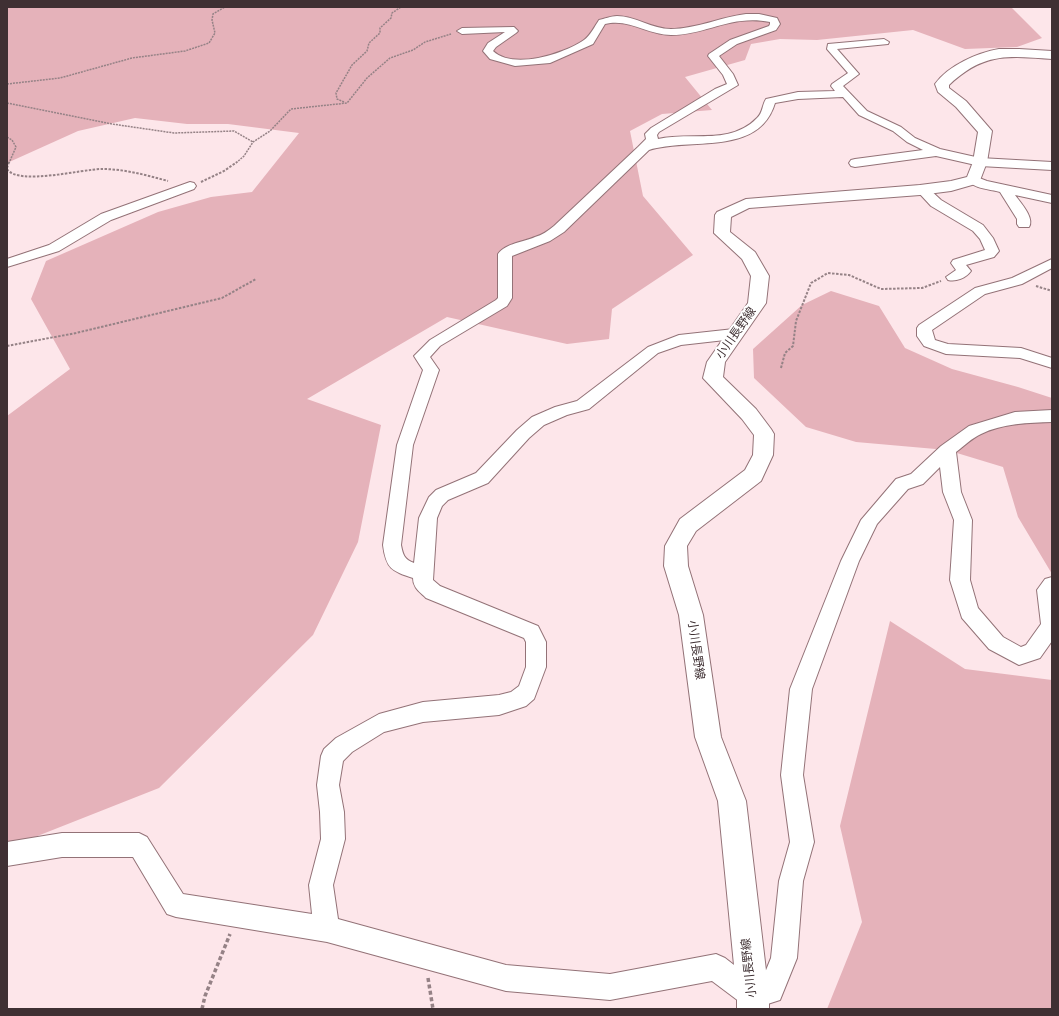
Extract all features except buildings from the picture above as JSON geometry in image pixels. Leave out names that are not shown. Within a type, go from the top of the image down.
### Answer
[{"type":"main road","points":[[977,171],[985,131],[961,104],[943,89],[942,84],[966,66],[998,52],[1052,55]]},
{"type":"main road","name":"小川長野線","points":[[753,1002],[732,800],[708,737],[691,615],[676,566],[676,546],[688,525],[753,475],[763,455],[764,434],[749,414],[713,378],[716,362],[757,303],[760,276],[748,256],[722,233],[723,215],[746,204],[951,186],[977,171]]},
{"type":"street","points":[[423,574],[401,566],[394,559],[392,545],[405,445],[431,370],[422,356],[435,343],[502,303],[505,298],[505,254],[518,246],[542,240],[554,232],[575,215],[645,147],[652,139],[651,134],[664,124],[700,104],[719,91],[733,85],[728,74],[713,56],[718,51],[745,38],[773,28],[775,24],[774,20],[751,16],[683,31],[669,32],[622,20],[610,20],[602,22],[589,42],[550,60],[524,63],[515,63],[494,57],[488,51],[492,46],[513,31],[511,29],[462,31]]},
{"type":"street","points":[[884,42],[832,46],[832,49],[854,74],[836,86],[846,94],[863,113],[897,129],[911,140],[977,171],[1052,166]]},
{"type":"street","points":[[645,147],[661,142],[708,140],[732,137],[752,128],[762,120],[766,114],[770,101],[782,97],[806,94],[846,94]]},
{"type":"street","points":[[855,163],[936,152]]},
{"type":"street","points":[[977,171],[983,184],[1052,199]]},
{"type":"street","points":[[7,263],[54,248],[106,217],[190,186]]},
{"type":"street","points":[[922,189],[936,203],[978,228],[986,238],[992,251],[989,254],[958,263],[964,271],[953,277]]},
{"type":"street","points":[[1005,189],[1024,219],[1024,224]]},
{"type":"street","points":[[1052,263],[1017,281],[980,290],[924,328],[925,336],[929,343],[946,349],[1021,353],[1052,363]]},
{"type":"street","points":[[327,929],[321,884],[333,839],[332,812],[328,785],[332,756],[348,742],[379,724],[423,712],[499,705],[518,700],[527,692],[536,667],[536,642],[531,632],[433,592],[423,583],[428,518],[436,502],[442,495],[482,478],[523,434],[538,421],[561,411],[583,405],[653,350],[679,340],[734,334]]},
{"type":"street","points":[[7,854],[62,845],[139,845],[176,905],[327,929],[506,978],[610,987],[716,967],[753,1002],[771,991],[784,958],[791,882],[802,842],[792,775],[801,689],[850,561],[870,520],[902,484],[916,479],[947,450],[975,430],[990,424],[1015,418],[1052,416]]},
{"type":"street","points":[[947,450],[952,492],[963,520],[960,580],[969,612],[996,643],[1019,656],[1033,652],[1051,626],[1047,590],[1052,585]]},
{"type":"path","points":[[7,84],[60,78],[132,58],[185,51],[200,47],[209,43],[216,33],[211,18],[212,14],[225,7]]},
{"type":"path","points":[[347,103],[337,99],[336,93],[352,65],[367,51],[369,43],[380,33],[380,28],[390,18],[392,13],[401,7]]},
{"type":"path","points":[[7,137],[12,140],[16,147],[7,168],[9,173],[15,176],[28,176],[89,169],[122,170],[190,186],[215,176],[243,158],[253,142],[262,138],[273,129],[291,109],[347,103],[368,78],[390,58],[413,50],[425,42],[462,31]]},
{"type":"path","points":[[7,103],[112,124],[174,133],[234,131],[253,142]]},
{"type":"path","points":[[781,368],[785,353],[793,346],[796,321],[811,283],[828,273],[849,275],[881,289],[922,288],[953,277]]},
{"type":"path","points":[[7,346],[76,333],[222,298],[256,279]]},
{"type":"path","points":[[202,1009],[205,996],[237,914]]},
{"type":"path","points":[[424,955],[433,1009]]},
{"type":"shaded area","points":[[7,7],[1011,7],[1042,38],[1017,47],[965,49],[913,30],[817,40],[780,39],[751,44],[745,60],[685,77],[712,110],[662,114],[630,131],[643,196],[693,255],[612,309],[609,339],[567,344],[447,317],[307,399],[381,425],[358,542],[313,635],[159,788],[7,848],[7,416],[70,369],[31,299],[46,261],[158,212],[211,197],[252,192],[299,133],[228,124],[187,124],[135,118],[78,131],[7,163]]},
{"type":"shaded area","points":[[831,291],[879,306],[905,348],[952,369],[1052,398],[1052,574],[1018,517],[1003,467],[947,450],[856,442],[806,427],[754,378],[753,349],[802,305]]},
{"type":"shaded area","points":[[890,621],[965,669],[1052,680],[1052,1009],[827,1009],[862,922],[840,826]]}]
